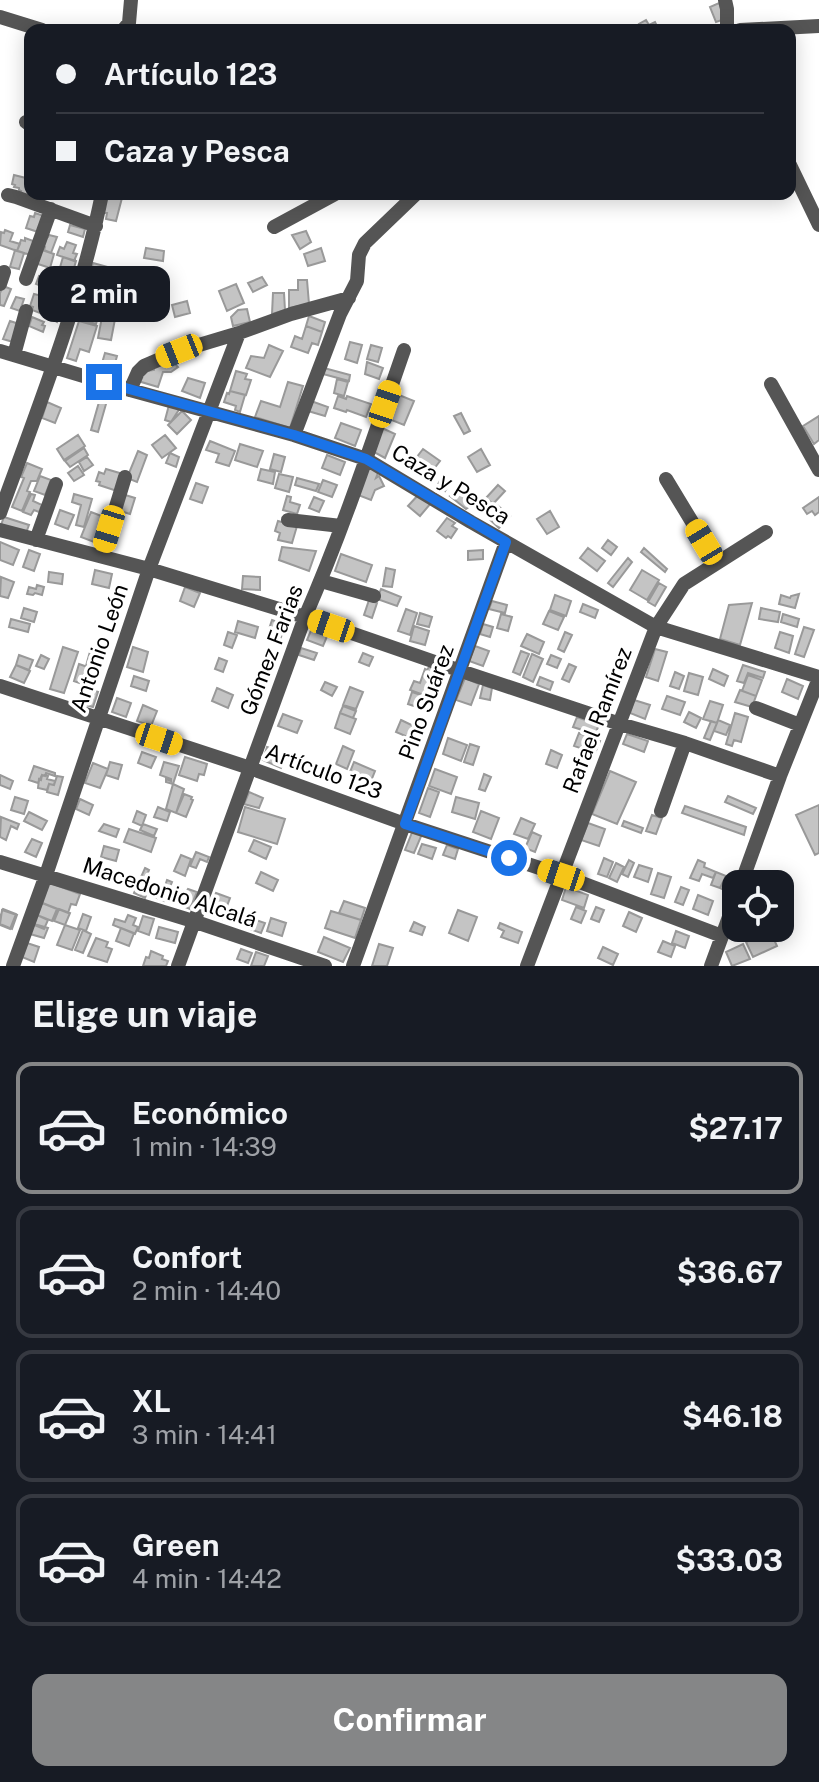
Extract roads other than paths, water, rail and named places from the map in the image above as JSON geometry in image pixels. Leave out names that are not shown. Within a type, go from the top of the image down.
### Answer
[{"type":"street","points":[[126,24],[131,0]]},
{"type":"street","points":[[725,0],[727,24]]},
{"type":"street","points":[[0,17],[24,24]]},
{"type":"street","points":[[796,27],[819,26]]},
{"type":"street","points":[[796,177],[819,225]]},
{"type":"street","points":[[8,195],[96,226]]},
{"type":"street","points":[[0,513],[53,366],[96,226],[101,200]]},
{"type":"street","points":[[274,227],[324,200]]},
{"type":"street","points":[[294,435],[340,314],[357,281],[359,255],[399,200]]},
{"type":"street","points":[[26,279],[51,209]]},
{"type":"street","points":[[130,390],[144,366],[179,351],[349,298]]},
{"type":"street","points":[[7,353],[26,311]]},
{"type":"street","name":"Antonio León","points":[[13,966],[149,569],[239,333]]},
{"type":"street","name":"Gómez Farias","points":[[178,966],[404,350]]},
{"type":"street","name":"Caza y Pesca","points":[[7,353],[294,435],[366,459],[656,627],[819,677]]},
{"type":"street","points":[[771,384],[819,470]]},
{"type":"street","points":[[101,556],[125,477]]},
{"type":"street","points":[[666,479],[717,563]]},
{"type":"street","points":[[36,540],[56,484]]},
{"type":"street","points":[[288,520],[341,526]]},
{"type":"street","points":[[0,530],[149,569],[305,617],[780,776]]},
{"type":"street","name":"Rafael Ramírez","points":[[527,966],[656,627],[684,584],[766,532]]},
{"type":"street","name":"Pino Suárez","points":[[353,966],[506,542]]},
{"type":"street","points":[[321,581],[374,596]]},
{"type":"street","points":[[746,870],[819,677]]},
{"type":"street","name":"Artículo 123","points":[[0,686],[561,875],[722,936]]},
{"type":"street","points":[[756,708],[800,725]]},
{"type":"street","points":[[661,811],[685,743]]},
{"type":"street","name":"Macedonio Alcalá","points":[[0,862],[193,921],[325,966]]},
{"type":"street","points":[[711,966],[722,936]]}]
